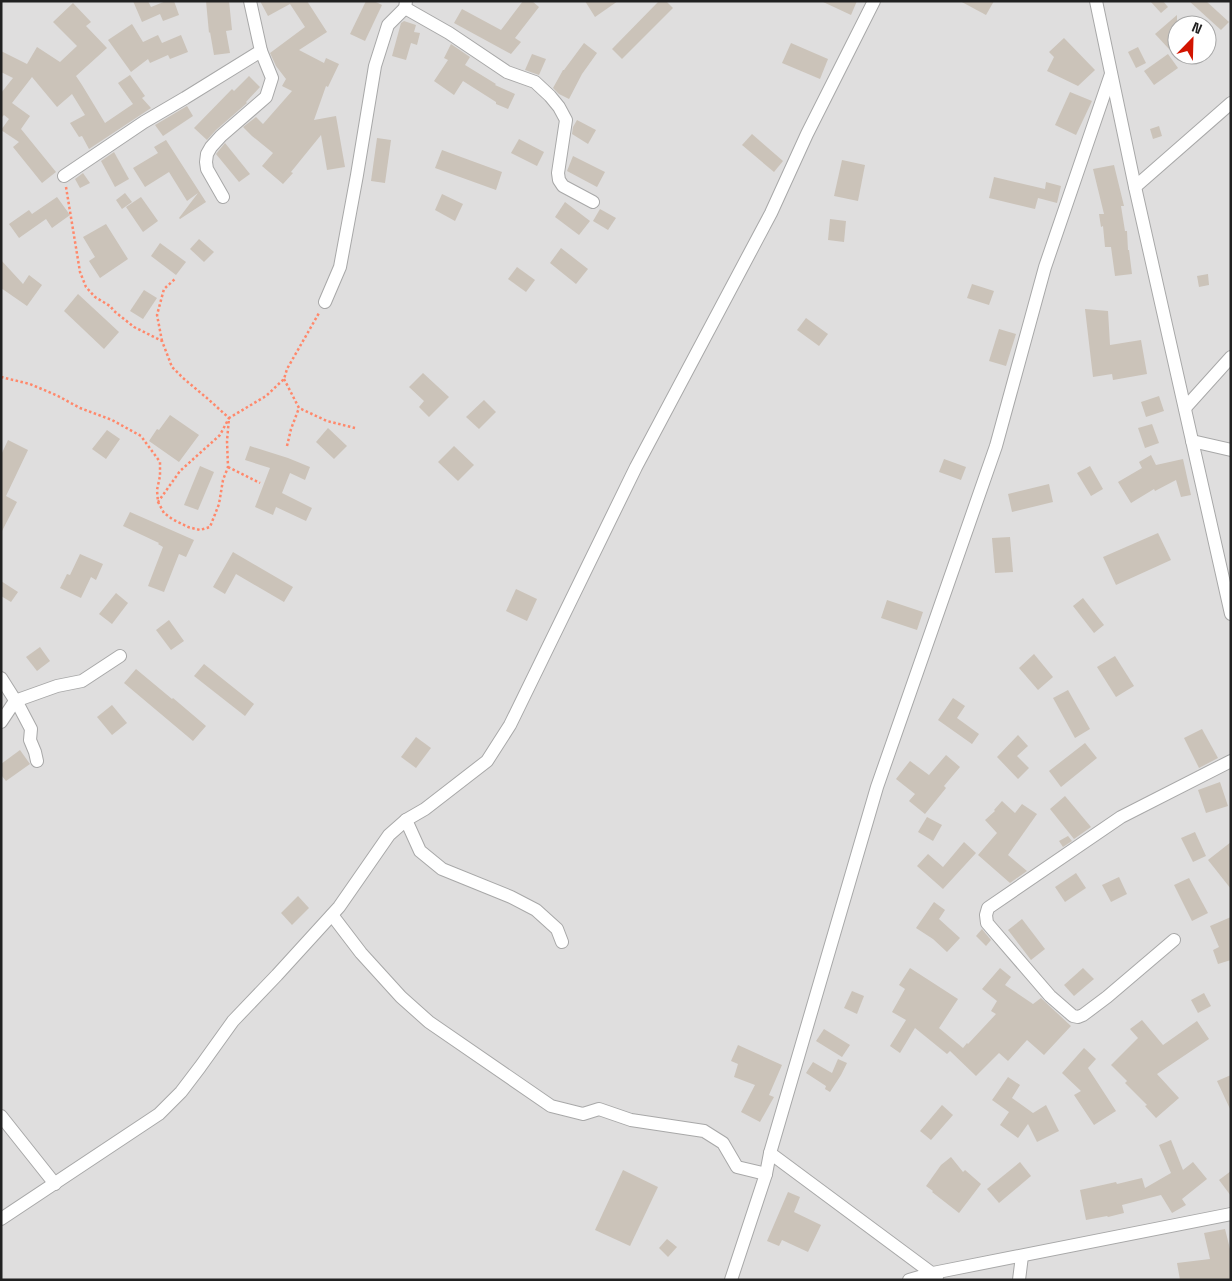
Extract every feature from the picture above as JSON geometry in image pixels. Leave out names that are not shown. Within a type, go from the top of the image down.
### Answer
[{"type":"street","points":[[223,197],[207,169],[207,154],[221,136],[266,97],[272,78],[261,51],[250,1]]},
{"type":"street","points":[[1,1219],[159,1114],[181,1092],[233,1020],[339,907],[389,834],[487,761],[510,725],[636,466],[770,213],[806,134],[874,1]]},
{"type":"street","points":[[1096,1],[1184,408],[1228,591],[1231,614]]},
{"type":"street","points":[[325,302],[340,267],[356,184],[375,66],[388,25],[405,5],[507,72],[535,82],[550,96],[566,120],[558,173],[559,180],[563,186],[593,202]]},
{"type":"street","points":[[64,176],[144,122],[261,51]]},
{"type":"street","points":[[731,1280],[766,1174],[770,1153],[877,787],[996,446],[1045,267],[1111,74]]},
{"type":"street","points":[[1135,187],[1231,103]]},
{"type":"street","points":[[1184,408],[1231,357]]},
{"type":"street","points":[[1192,441],[1231,450]]},
{"type":"street","points":[[1,722],[15,701],[57,686],[82,681],[120,656]]},
{"type":"street","points":[[1,678],[31,729],[30,740],[37,761]]},
{"type":"street","points":[[1174,940],[1107,997],[1078,1017],[1073,1016],[1050,996],[987,923],[986,915],[988,908],[1121,818],[1231,761]]},
{"type":"street","points":[[406,820],[420,851],[442,869],[511,897],[536,910],[557,929],[562,942]]},
{"type":"street","points":[[332,915],[361,953],[401,997],[429,1022],[551,1106],[583,1114],[599,1109],[631,1120],[704,1131],[723,1143],[737,1167],[766,1174]]},
{"type":"street","points":[[1,1116],[55,1184]]},
{"type":"street","points":[[770,1153],[937,1276]]},
{"type":"street","points":[[908,1280],[937,1276],[1022,1256],[1231,1214]]},
{"type":"street","points":[[1018,1280],[1022,1256]]},
{"type":"path","points":[[64,176],[80,272],[86,287],[95,297],[110,306],[134,327],[162,341]]},
{"type":"path","points":[[175,279],[164,288],[157,315],[162,341],[172,367],[229,418]]},
{"type":"path","points":[[158,502],[180,471],[220,435],[229,418],[266,396],[284,379],[287,369],[325,302]]},
{"type":"path","points":[[1,377],[37,387],[80,408],[112,420],[141,436],[160,462],[157,490],[158,502],[164,514],[188,527],[200,530],[210,527],[220,504],[223,480],[228,467],[227,441],[229,418]]},
{"type":"path","points":[[284,379],[299,408],[327,421],[355,428]]},
{"type":"path","points":[[287,446],[299,408]]},
{"type":"path","points":[[228,467],[260,482]]},
{"type":"shaded area","points":[[1,1],[1231,1],[1231,1280],[1,1280]]},
{"type":"building","points":[[133,1],[148,1],[151,7],[166,1],[174,1],[179,15],[163,21],[160,14],[142,22]]},
{"type":"building","points":[[206,1],[229,1],[232,30],[226,31],[230,53],[214,55],[209,33]]},
{"type":"building","points":[[260,1],[307,1],[327,32],[299,50],[324,63],[326,58],[339,64],[328,87],[326,86],[314,120],[336,116],[345,167],[327,170],[321,135],[283,184],[262,166],[273,153],[243,127],[256,117],[263,124],[292,91],[282,86],[286,79],[276,66],[270,53],[305,27],[290,4],[268,16]]},
{"type":"building","points":[[366,1],[374,1],[382,5],[365,41],[350,34]]},
{"type":"building","points":[[523,1],[532,1],[539,7],[515,38],[521,42],[511,54],[454,23],[462,9],[501,30]]},
{"type":"building","points":[[585,1],[618,1],[595,17]]},
{"type":"building","points":[[659,1],[666,1],[673,8],[622,59],[612,49]]},
{"type":"building","points":[[821,1],[857,1],[851,15]]},
{"type":"building","points":[[960,1],[994,1],[986,15]]},
{"type":"building","points":[[1150,1],[1163,1],[1168,7],[1161,13]]},
{"type":"building","points":[[1189,1],[1206,1],[1229,22],[1221,30],[1217,26],[1217,15],[1204,15]]},
{"type":"building","points":[[73,3],[91,22],[86,26],[107,48],[76,76],[105,123],[133,104],[118,83],[130,75],[145,96],[142,98],[151,108],[89,149],[82,136],[79,137],[70,123],[85,115],[72,94],[57,107],[32,77],[12,103],[30,116],[21,129],[56,172],[42,183],[13,147],[19,142],[1,130],[9,119],[4,115],[1,118],[1,93],[13,78],[1,72],[1,51],[27,64],[37,47],[60,62],[77,46],[53,22]]},
{"type":"building","points":[[404,21],[416,25],[414,32],[420,33],[417,45],[411,43],[406,60],[392,56],[401,23]]},
{"type":"building","points":[[132,24],[143,42],[158,35],[162,43],[181,35],[188,52],[170,59],[168,55],[150,63],[148,59],[131,72],[108,40]]},
{"type":"building","points":[[1167,24],[1167,47],[1155,34]]},
{"type":"building","points":[[1064,38],[1095,70],[1078,86],[1047,71],[1054,57],[1049,52]]},
{"type":"building","points":[[584,43],[597,53],[582,74],[569,99],[559,94],[553,88],[563,70]]},
{"type":"building","points":[[791,43],[828,59],[820,79],[782,63]]},
{"type":"building","points":[[451,44],[470,57],[465,65],[495,85],[515,94],[508,109],[496,104],[496,102],[463,81],[454,95],[434,81],[448,60],[444,58]]},
{"type":"building","points":[[1138,47],[1146,63],[1136,68],[1128,52]]},
{"type":"building","points":[[532,54],[546,59],[539,75],[525,70]]},
{"type":"building","points":[[1167,55],[1167,65],[1176,65],[1178,68],[1154,85],[1144,71]]},
{"type":"building","points":[[249,76],[260,87],[247,103],[207,140],[194,128],[232,89],[234,91]]},
{"type":"building","points":[[1070,92],[1092,101],[1076,135],[1055,125]]},
{"type":"building","points":[[187,106],[193,116],[163,136],[155,125]]},
{"type":"building","points":[[577,120],[596,130],[588,144],[572,134]]},
{"type":"building","points":[[1159,126],[1162,136],[1153,139],[1150,129]]},
{"type":"building","points":[[752,134],[783,161],[774,172],[742,145]]},
{"type":"building","points":[[377,138],[391,140],[385,183],[371,181]]},
{"type":"building","points":[[519,139],[544,152],[537,166],[511,153]]},
{"type":"building","points":[[166,140],[206,202],[180,219],[198,193],[187,201],[169,172],[145,187],[133,168],[158,153],[154,147]]},
{"type":"building","points":[[225,143],[250,174],[239,182],[216,154]]},
{"type":"building","points":[[442,150],[502,172],[496,190],[435,168]]},
{"type":"building","points":[[114,152],[129,179],[115,187],[101,161]]},
{"type":"building","points":[[573,156],[605,172],[597,187],[567,171]]},
{"type":"building","points":[[842,160],[865,165],[858,201],[834,196]]},
{"type":"building","points":[[1114,165],[1124,206],[1121,206],[1125,231],[1127,231],[1132,274],[1115,276],[1111,247],[1105,247],[1103,226],[1101,227],[1099,214],[1104,214],[1093,169]]},
{"type":"building","points":[[83,173],[90,183],[80,188],[75,179]]},
{"type":"building","points":[[994,177],[1045,189],[1046,182],[1061,186],[1057,203],[1038,198],[1035,209],[989,198]]},
{"type":"building","points":[[125,193],[132,202],[122,209],[116,200]]},
{"type":"building","points":[[442,194],[463,204],[455,221],[435,210]]},
{"type":"building","points":[[57,197],[70,215],[52,228],[46,219],[19,238],[9,224],[29,210],[32,214]]},
{"type":"building","points":[[141,197],[158,221],[143,232],[126,207]]},
{"type":"building","points":[[565,202],[590,221],[579,235],[555,217]]},
{"type":"building","points":[[600,209],[616,218],[608,230],[593,221]]},
{"type":"building","points":[[830,219],[846,221],[844,242],[828,240]]},
{"type":"building","points":[[106,224],[128,259],[100,278],[89,261],[95,257],[83,237]]},
{"type":"building","points":[[199,239],[214,252],[204,262],[190,249]]},
{"type":"building","points":[[160,243],[186,262],[176,275],[151,256]]},
{"type":"building","points":[[561,248],[588,269],[576,284],[550,263]]},
{"type":"building","points":[[1,260],[23,284],[29,275],[42,285],[27,306],[1,288]]},
{"type":"building","points":[[517,267],[535,280],[526,292],[508,279]]},
{"type":"building","points":[[1208,274],[1209,285],[1199,287],[1197,276]]},
{"type":"building","points":[[972,284],[994,291],[989,305],[967,298]]},
{"type":"building","points":[[144,290],[157,298],[143,319],[130,311]]},
{"type":"building","points":[[78,294],[119,332],[104,349],[64,311]]},
{"type":"building","points":[[1085,309],[1108,311],[1110,345],[1141,340],[1147,374],[1113,380],[1112,374],[1093,377]]},
{"type":"building","points":[[806,318],[828,334],[819,346],[797,330]]},
{"type":"building","points":[[999,329],[1016,334],[1006,366],[989,361]]},
{"type":"building","points":[[423,373],[449,397],[429,417],[419,407],[424,401],[409,387]]},
{"type":"building","points":[[1159,396],[1164,411],[1146,417],[1141,402]]},
{"type":"building","points":[[484,400],[496,412],[479,429],[466,417]]},
{"type":"building","points":[[170,415],[199,435],[179,462],[149,441]]},
{"type":"building","points":[[1152,424],[1159,443],[1145,448],[1138,428]]},
{"type":"building","points":[[328,428],[347,446],[334,459],[316,442]]},
{"type":"building","points":[[107,430],[120,439],[106,459],[92,449]]},
{"type":"building","points":[[8,440],[28,450],[6,496],[17,502],[1,533],[1,455]]},
{"type":"building","points":[[250,446],[310,467],[305,480],[290,473],[282,493],[312,508],[306,521],[276,507],[273,515],[255,507],[270,468],[245,460]]},
{"type":"building","points":[[454,446],[474,465],[458,481],[438,462]]},
{"type":"building","points":[[1151,455],[1156,465],[1183,459],[1191,495],[1181,497],[1176,480],[1155,491],[1154,489],[1131,503],[1118,482],[1142,468],[1139,462]]},
{"type":"building","points":[[944,459],[966,467],[961,480],[939,472]]},
{"type":"building","points":[[200,466],[214,472],[198,510],[184,505]]},
{"type":"building","points":[[1090,466],[1103,489],[1091,496],[1077,473]]},
{"type":"building","points":[[1049,484],[1053,502],[1012,512],[1008,494]]},
{"type":"building","points":[[130,512],[194,540],[186,557],[179,554],[164,592],[148,586],[163,547],[159,543],[123,526]]},
{"type":"building","points":[[1158,533],[1171,560],[1116,585],[1103,557]]},
{"type":"building","points":[[1010,537],[1013,572],[995,573],[992,538]]},
{"type":"building","points":[[233,552],[293,587],[284,602],[236,574],[225,594],[213,587]]},
{"type":"building","points":[[80,554],[103,564],[96,580],[91,577],[81,598],[60,588],[67,574],[70,575]]},
{"type":"building","points":[[1,581],[18,592],[11,602],[1,596]]},
{"type":"building","points":[[516,589],[537,599],[527,621],[506,611]]},
{"type":"building","points":[[116,593],[128,603],[112,624],[99,614]]},
{"type":"building","points":[[1083,598],[1104,625],[1094,633],[1073,606]]},
{"type":"building","points":[[887,600],[923,612],[917,630],[881,618]]},
{"type":"building","points":[[169,620],[184,641],[171,650],[156,630]]},
{"type":"building","points":[[40,647],[50,661],[37,671],[26,657]]},
{"type":"building","points":[[1034,654],[1053,677],[1038,690],[1019,668]]},
{"type":"building","points":[[1115,656],[1134,686],[1116,697],[1097,667]]},
{"type":"building","points":[[204,664],[254,704],[245,716],[194,676]]},
{"type":"building","points":[[136,669],[206,726],[193,741],[124,683]]},
{"type":"building","points":[[1068,690],[1090,729],[1075,738],[1053,698]]},
{"type":"building","points":[[953,698],[965,706],[957,718],[979,734],[972,744],[938,720]]},
{"type":"building","points":[[112,705],[127,723],[112,735],[97,717]]},
{"type":"building","points":[[1202,729],[1218,758],[1199,768],[1184,738]]},
{"type":"building","points":[[1018,735],[1028,746],[1017,756],[1029,768],[1018,779],[997,757]]},
{"type":"building","points":[[416,737],[431,748],[416,768],[401,757]]},
{"type":"building","points":[[1085,743],[1097,758],[1061,787],[1049,771]]},
{"type":"building","points":[[20,750],[30,764],[6,781],[1,775],[1,764]]},
{"type":"building","points":[[946,755],[960,767],[925,814],[909,801],[915,794],[896,779],[910,761],[929,775]]},
{"type":"building","points":[[1220,782],[1228,806],[1206,813],[1198,790]]},
{"type":"building","points":[[1065,796],[1091,827],[1074,839],[1050,809]]},
{"type":"building","points":[[1002,801],[1015,813],[1022,804],[1037,814],[1008,855],[1027,871],[1010,883],[978,855],[997,833],[985,820]]},
{"type":"building","points":[[927,817],[942,825],[933,841],[918,832]]},
{"type":"building","points":[[1195,832],[1206,856],[1193,862],[1181,838]]},
{"type":"building","points":[[1068,836],[1072,841],[1063,847],[1059,841]]},
{"type":"building","points":[[964,842],[976,853],[943,889],[917,866],[928,854],[943,867]]},
{"type":"building","points":[[1231,842],[1231,889],[1208,860]]},
{"type":"building","points":[[1076,873],[1086,888],[1065,902],[1055,887]]},
{"type":"building","points":[[1119,877],[1127,894],[1111,902],[1102,885]]},
{"type":"building","points":[[1189,878],[1208,913],[1192,921],[1174,885]]},
{"type":"building","points":[[298,896],[309,908],[292,925],[281,913]]},
{"type":"building","points":[[934,902],[945,910],[939,919],[960,938],[947,952],[933,939],[916,928]]},
{"type":"building","points":[[1231,917],[1231,960],[1218,964],[1213,950],[1219,947],[1210,926]]},
{"type":"building","points":[[1022,919],[1045,949],[1031,960],[1008,930]]},
{"type":"building","points":[[982,929],[991,940],[986,946],[976,936]]},
{"type":"building","points":[[910,968],[958,999],[939,1028],[963,1048],[996,1014],[991,1011],[997,1001],[982,989],[1000,968],[1011,977],[1005,985],[1033,1004],[1041,998],[1071,1026],[1044,1055],[1027,1040],[1008,1061],[999,1053],[976,1076],[950,1051],[947,1054],[915,1028],[900,1053],[890,1046],[906,1020],[892,1012],[905,989],[899,985]]},
{"type":"building","points":[[1083,968],[1094,979],[1074,996],[1064,985]]},
{"type":"building","points":[[852,991],[864,996],[857,1014],[844,1008]]},
{"type":"building","points":[[1204,993],[1211,1006],[1198,1013],[1191,1000]]},
{"type":"building","points":[[1142,1020],[1163,1045],[1197,1021],[1209,1039],[1157,1074],[1179,1098],[1156,1118],[1145,1106],[1147,1105],[1125,1083],[1127,1081],[1111,1065],[1138,1038],[1130,1029]]},
{"type":"building","points":[[824,1029],[850,1045],[842,1057],[816,1041]]},
{"type":"building","points":[[738,1045],[782,1065],[769,1095],[774,1097],[760,1122],[741,1112],[755,1085],[734,1077],[738,1064],[731,1061]]},
{"type":"building","points":[[1084,1048],[1096,1059],[1088,1068],[1116,1111],[1094,1125],[1074,1095],[1081,1091],[1062,1073]]},
{"type":"building","points":[[838,1059],[847,1063],[830,1092],[825,1089],[826,1086],[806,1073],[813,1062],[832,1073]]},
{"type":"building","points":[[1231,1075],[1231,1111],[1217,1081]]},
{"type":"building","points":[[1008,1077],[1020,1085],[1012,1098],[1033,1113],[1046,1105],[1059,1131],[1037,1142],[1028,1124],[1018,1138],[1000,1125],[1009,1112],[992,1100]]},
{"type":"building","points":[[942,1105],[953,1115],[931,1140],[920,1131]]},
{"type":"building","points":[[1171,1140],[1183,1170],[1193,1162],[1207,1179],[1182,1199],[1186,1205],[1172,1213],[1161,1195],[1122,1205],[1124,1213],[1086,1220],[1080,1190],[1142,1178],[1145,1188],[1171,1173],[1159,1145]]},
{"type":"building","points":[[951,1157],[963,1172],[965,1170],[981,1184],[959,1213],[926,1186],[941,1165]]},
{"type":"building","points":[[1020,1162],[1031,1176],[999,1203],[987,1189]]},
{"type":"building","points":[[623,1170],[658,1187],[630,1246],[595,1230]]},
{"type":"building","points":[[1231,1171],[1231,1196],[1219,1180]]},
{"type":"building","points":[[788,1192],[800,1197],[794,1212],[821,1225],[808,1252],[782,1240],[779,1246],[767,1241]]},
{"type":"building","points":[[1225,1229],[1231,1253],[1231,1280],[1180,1280],[1177,1263],[1210,1259],[1204,1233]]},
{"type":"building","points":[[667,1239],[677,1247],[668,1257],[659,1248]]}]
